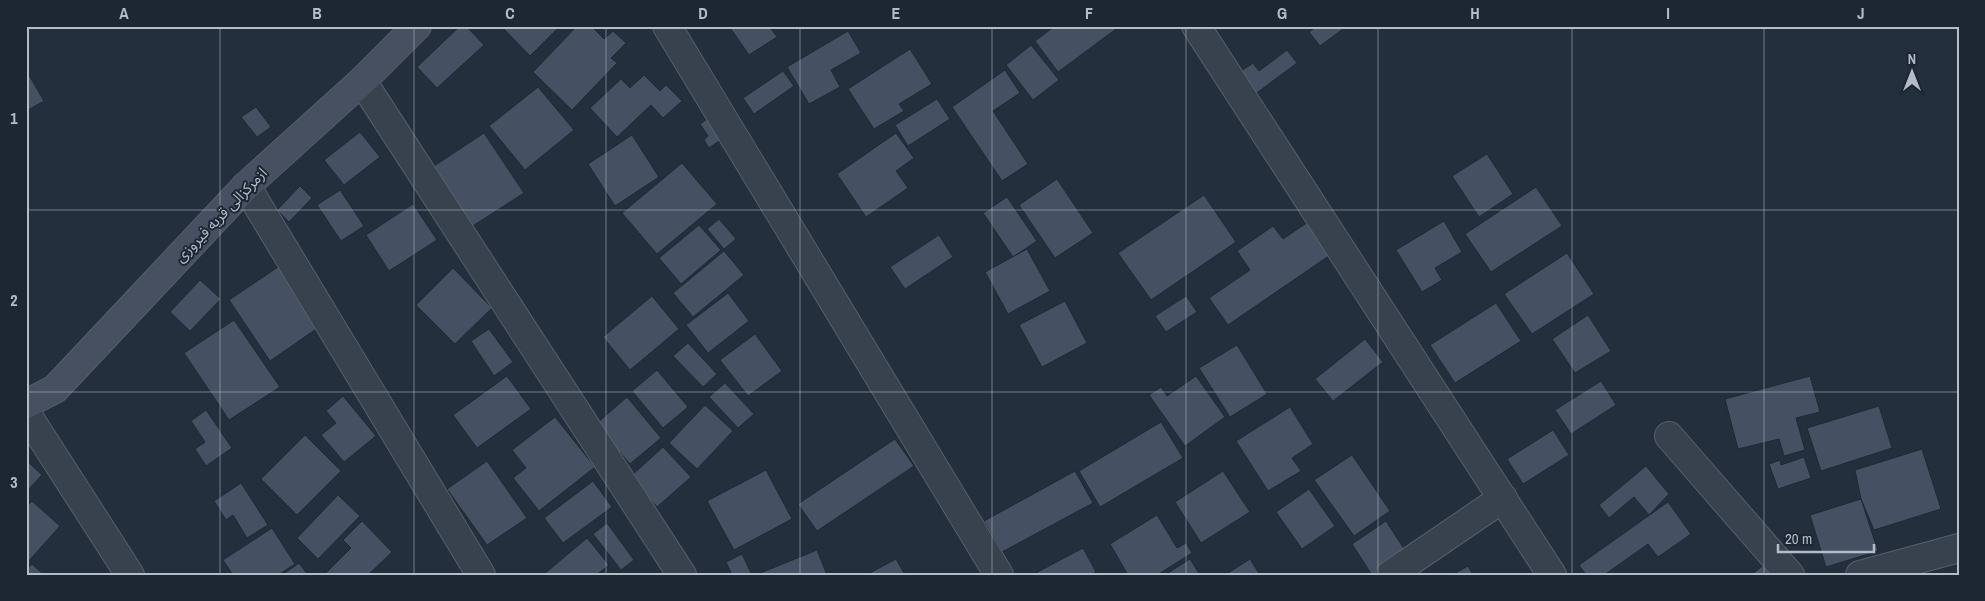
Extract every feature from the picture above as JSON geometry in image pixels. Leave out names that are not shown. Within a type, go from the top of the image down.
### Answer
[{"type":"main road","name":"ازمرکزالی قریه فیروزی","points":[[26,404],[55,390],[246,186],[362,82],[418,26]]},
{"type":"street","points":[[667,26],[999,575]]},
{"type":"street","points":[[1196,26],[1552,575]]},
{"type":"street","points":[[362,82],[682,575]]},
{"type":"street","points":[[246,186],[481,575]]},
{"type":"street","points":[[26,413],[130,575]]},
{"type":"street","points":[[1669,436],[1790,575]]},
{"type":"street","points":[[1390,575],[1503,498]]},
{"type":"street","points":[[1860,575],[1959,548]]},
{"type":"building","points":[[460,26],[466,26],[484,45],[437,88],[417,67]]},
{"type":"building","points":[[501,26],[560,26],[530,56]]},
{"type":"building","points":[[577,26],[591,26],[604,39],[613,31],[626,43],[611,58],[617,63],[572,110],[533,72]]},
{"type":"building","points":[[729,26],[769,26],[777,37],[749,55]]},
{"type":"building","points":[[1055,26],[1120,26],[1058,72],[1035,41]]},
{"type":"building","points":[[1317,26],[1347,26],[1320,46],[1309,32]]},
{"type":"building","points":[[848,31],[861,53],[831,70],[840,87],[809,104],[787,67]]},
{"type":"building","points":[[1031,45],[1059,80],[1033,100],[1006,65]]},
{"type":"building","points":[[910,49],[932,84],[899,104],[904,111],[874,129],[848,89]]},
{"type":"building","points":[[1287,50],[1297,63],[1254,95],[1238,73],[1253,63],[1259,71]]},
{"type":"building","points":[[26,70],[44,101],[26,111]]},
{"type":"building","points":[[1005,70],[1020,93],[993,111],[1028,164],[1002,181],[952,107]]},
{"type":"building","points":[[783,71],[794,86],[754,114],[743,98]]},
{"type":"building","points":[[644,75],[660,91],[666,85],[682,101],[663,118],[651,105],[617,137],[590,108],[621,79],[630,88]]},
{"type":"building","points":[[538,87],[574,130],[525,170],[489,126]]},
{"type":"building","points":[[937,99],[950,119],[908,146],[895,125]]},
{"type":"building","points":[[256,107],[271,127],[257,137],[241,117]]},
{"type":"building","points":[[714,114],[729,134],[709,148],[704,140],[708,136],[700,124]]},
{"type":"building","points":[[360,132],[380,157],[344,185],[324,160]]},
{"type":"building","points":[[484,133],[524,193],[465,231],[425,172]]},
{"type":"building","points":[[896,133],[914,158],[896,171],[908,188],[866,217],[837,174]]},
{"type":"building","points":[[632,135],[659,177],[615,206],[588,164]]},
{"type":"building","points":[[1487,154],[1513,194],[1479,217],[1452,176]]},
{"type":"building","points":[[682,163],[717,204],[657,254],[622,213]]},
{"type":"building","points":[[1057,179],[1093,233],[1055,258],[1019,205]]},
{"type":"building","points":[[300,186],[312,198],[289,222],[277,210]]},
{"type":"building","points":[[1536,187],[1562,226],[1491,272],[1465,234]]},
{"type":"building","points":[[340,190],[364,226],[341,241],[317,205]]},
{"type":"building","points":[[1204,195],[1236,242],[1151,300],[1118,253]]},
{"type":"building","points":[[1007,197],[1037,241],[1013,257],[983,213]]},
{"type":"building","points":[[413,204],[437,240],[389,271],[366,235]]},
{"type":"building","points":[[1314,218],[1336,251],[1228,325],[1209,298],[1250,270],[1237,251],[1273,226],[1283,239]]},
{"type":"building","points":[[719,219],[736,239],[724,249],[707,229]]},
{"type":"building","points":[[1444,221],[1462,252],[1435,268],[1442,280],[1422,292],[1396,250]]},
{"type":"building","points":[[699,225],[721,250],[681,284],[659,258]]},
{"type":"building","points":[[939,235],[953,257],[905,289],[890,267]]},
{"type":"building","points":[[1027,249],[1050,291],[1008,314],[985,272]]},
{"type":"building","points":[[724,251],[744,275],[693,317],[673,293]]},
{"type":"building","points":[[1567,253],[1594,294],[1532,334],[1504,294]]},
{"type":"building","points":[[281,265],[322,325],[270,361],[229,300]]},
{"type":"building","points":[[453,268],[492,308],[455,344],[416,305]]},
{"type":"building","points":[[200,280],[221,299],[190,331],[170,312]]},
{"type":"building","points":[[728,293],[749,321],[708,353],[686,325]]},
{"type":"building","points":[[652,296],[679,329],[630,370],[603,337]]},
{"type":"building","points":[[1186,296],[1197,312],[1166,332],[1155,316]]},
{"type":"building","points":[[1065,301],[1087,343],[1042,367],[1019,325]]},
{"type":"building","points":[[1496,303],[1521,341],[1455,383],[1430,345]]},
{"type":"building","points":[[1588,315],[1611,351],[1575,373],[1552,339]]},
{"type":"building","points":[[234,320],[280,387],[229,420],[184,353]]},
{"type":"building","points":[[489,329],[513,362],[494,376],[471,341]]},
{"type":"building","points":[[755,334],[782,371],[748,396],[720,360]]},
{"type":"building","points":[[1365,339],[1383,362],[1333,401],[1315,379]]},
{"type":"building","points":[[688,343],[717,374],[703,387],[673,356]]},
{"type":"building","points":[[1237,345],[1267,394],[1230,417],[1199,368]]},
{"type":"building","points":[[657,370],[688,407],[663,428],[632,391]]},
{"type":"building","points":[[507,376],[531,409],[477,448],[453,415]]},
{"type":"building","points":[[1196,376],[1225,417],[1185,446],[1149,395],[1161,387],[1167,396]]},
{"type":"building","points":[[1810,376],[1820,412],[1796,418],[1805,450],[1784,456],[1779,439],[1738,449],[1725,399]]},
{"type":"building","points":[[1601,381],[1616,405],[1571,434],[1555,410]]},
{"type":"building","points":[[725,383],[754,414],[738,428],[709,397]]},
{"type":"building","points":[[343,396],[376,436],[344,462],[321,435],[336,423],[326,411]]},
{"type":"building","points":[[627,397],[661,438],[630,464],[596,424]]},
{"type":"building","points":[[705,405],[733,431],[697,469],[669,443]]},
{"type":"building","points":[[1879,406],[1892,448],[1821,471],[1807,428]]},
{"type":"building","points":[[1290,407],[1313,444],[1292,458],[1301,471],[1268,491],[1236,441]]},
{"type":"building","points":[[206,410],[232,448],[206,466],[195,449],[205,442],[191,421]]},
{"type":"building","points":[[555,417],[595,467],[539,511],[513,478],[526,468],[512,450]]},
{"type":"building","points":[[1161,422],[1183,458],[1100,507],[1079,471]]},
{"type":"building","points":[[1553,430],[1569,455],[1523,484],[1507,459]]},
{"type":"building","points":[[305,435],[341,471],[297,515],[261,479]]},
{"type":"building","points":[[895,439],[914,466],[817,531],[798,504]]},
{"type":"building","points":[[663,447],[691,477],[657,507],[630,477]]},
{"type":"building","points":[[1922,449],[1941,509],[1874,530],[1861,499],[1855,470]]},
{"type":"building","points":[[1352,455],[1390,511],[1354,536],[1314,480]]},
{"type":"building","points":[[1804,457],[1811,478],[1778,489],[1769,464],[1780,460],[1781,465]]},
{"type":"building","points":[[26,460],[42,475],[26,492]]},
{"type":"building","points":[[487,461],[527,518],[487,545],[447,489]]},
{"type":"building","points":[[1646,466],[1669,494],[1649,515],[1634,497],[1609,518],[1599,505]]},
{"type":"building","points":[[766,470],[792,519],[734,550],[707,501]]},
{"type":"building","points":[[1075,471],[1093,503],[1002,552],[984,521]]},
{"type":"building","points":[[1223,471],[1250,512],[1201,543],[1175,502]]},
{"type":"building","points":[[593,481],[612,507],[563,543],[544,518]]},
{"type":"building","points":[[241,483],[268,525],[247,538],[233,515],[226,520],[214,501]]},
{"type":"building","points":[[1309,489],[1335,526],[1302,549],[1276,512]]},
{"type":"building","points":[[338,495],[360,516],[318,559],[297,538]]},
{"type":"building","points":[[1861,499],[1878,551],[1826,567],[1810,515]]},
{"type":"building","points":[[32,501],[60,526],[26,564],[26,507]]},
{"type":"building","points":[[1668,502],[1691,534],[1658,557],[1648,544],[1604,575],[1586,575],[1579,565]]},
{"type":"building","points":[[1157,515],[1177,548],[1186,543],[1192,553],[1157,575],[1128,575],[1110,544]]},
{"type":"building","points":[[362,521],[392,552],[368,575],[328,575],[326,573],[351,548],[343,540]]},
{"type":"building","points":[[1386,521],[1406,552],[1372,575],[1352,544]]},
{"type":"building","points":[[607,523],[634,560],[621,570],[593,534]]},
{"type":"building","points":[[272,528],[295,564],[278,575],[233,575],[223,560]]},
{"type":"building","points":[[587,538],[609,565],[596,575],[543,575]]},
{"type":"building","points":[[1083,548],[1096,572],[1091,575],[1032,575]]},
{"type":"building","points":[[817,550],[827,575],[758,574]]},
{"type":"building","points":[[742,554],[752,575],[732,575],[726,562]]},
{"type":"building","points":[[896,559],[905,575],[866,575]]},
{"type":"building","points":[[1190,559],[1200,575],[1165,575]]},
{"type":"building","points":[[1250,559],[1260,575],[1225,575]]},
{"type":"building","points":[[1769,561],[1779,575],[1751,575]]},
{"type":"building","points":[[299,563],[308,575],[282,575]]},
{"type":"building","points":[[32,564],[44,575],[26,575],[26,570]]},
{"type":"building","points":[[1468,566],[1473,575],[1452,575]]}]
